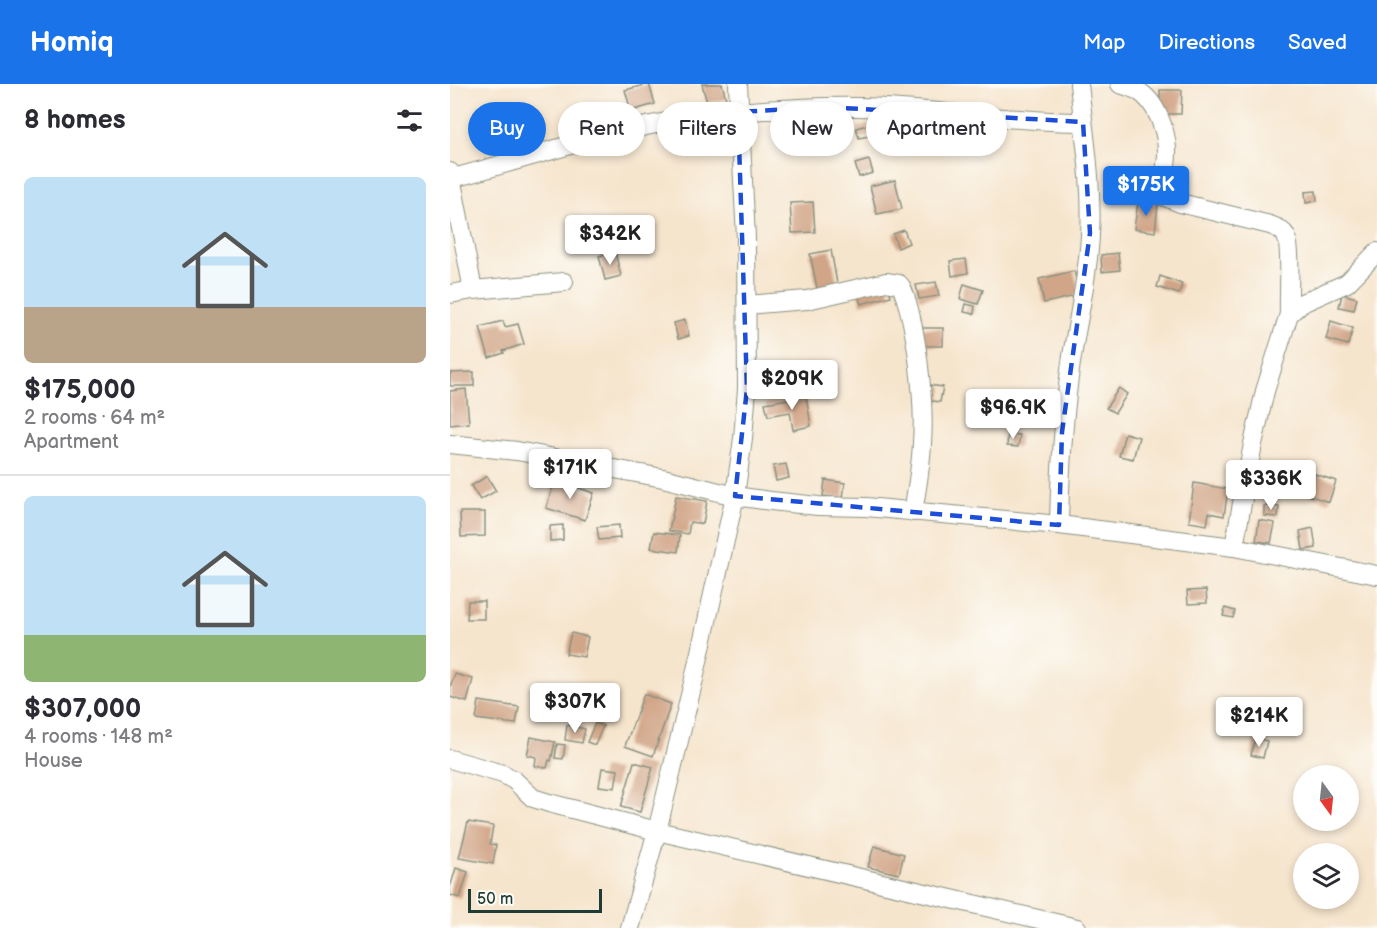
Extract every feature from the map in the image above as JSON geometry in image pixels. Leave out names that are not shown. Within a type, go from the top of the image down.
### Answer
[{"type":"street","points":[[738,84],[738,102]]},
{"type":"street","points":[[1059,525],[1062,432],[1070,368],[1087,274],[1090,233],[1079,84]]},
{"type":"street","points":[[1120,84],[1139,91],[1148,99],[1161,121],[1167,150],[1165,197],[1270,225],[1281,230],[1286,236],[1289,314],[1268,382],[1253,444],[1234,547]]},
{"type":"street","points":[[758,111],[826,107],[929,110],[1049,122],[1083,122]]},
{"type":"street","points":[[473,290],[451,177],[657,124]]},
{"type":"street","points":[[630,928],[657,831],[735,496],[747,389],[745,228],[741,156]]},
{"type":"street","points":[[1289,314],[1302,303],[1347,283],[1377,252]]},
{"type":"street","points":[[450,294],[564,282]]},
{"type":"street","points":[[747,305],[807,300],[886,282],[899,284],[911,319],[920,395],[922,440],[913,512]]},
{"type":"street","points":[[450,444],[517,451],[663,478],[735,496],[819,506],[866,507],[1059,525],[1234,547],[1377,574]]},
{"type":"street","points":[[450,759],[503,774],[514,780],[533,798],[657,831],[1077,928]]},
{"type":"highlighted area","points":[[826,107],[1083,122],[1090,233],[1062,432],[1059,525],[735,496],[747,389],[738,112]]},
{"type":"building","points":[[649,84],[655,104],[645,107],[645,102],[628,102],[625,90]]},
{"type":"building","points":[[702,84],[722,84],[726,99],[707,102]]},
{"type":"building","points":[[1160,90],[1182,90],[1181,114],[1160,114]]},
{"type":"building","points":[[866,125],[866,137],[859,138],[856,128]]},
{"type":"building","points":[[869,160],[873,173],[859,177],[855,164]]},
{"type":"building","points":[[895,180],[902,209],[877,214],[870,186]]},
{"type":"building","points":[[1316,191],[1317,201],[1306,203],[1305,192]]},
{"type":"building","points":[[813,202],[815,232],[792,233],[790,203]]},
{"type":"building","points":[[1138,202],[1158,204],[1155,232],[1134,229]]},
{"type":"building","points":[[904,230],[909,243],[898,248],[893,234]]},
{"type":"building","points":[[831,250],[838,289],[818,293],[810,254]]},
{"type":"building","points":[[615,252],[621,276],[605,280],[599,256]]},
{"type":"building","points":[[1118,253],[1120,270],[1102,272],[1101,255]]},
{"type":"building","points":[[966,259],[968,273],[952,276],[950,261]]},
{"type":"building","points":[[1074,271],[1080,295],[1044,303],[1039,279]]},
{"type":"building","points":[[1160,276],[1182,284],[1179,294],[1157,287]]},
{"type":"building","points":[[936,282],[939,296],[919,299],[916,285]]},
{"type":"building","points":[[887,284],[891,296],[861,304],[857,292]]},
{"type":"building","points":[[964,284],[983,290],[978,304],[960,299]]},
{"type":"building","points":[[1342,294],[1357,298],[1354,310],[1339,307]]},
{"type":"building","points":[[966,304],[975,306],[974,314],[964,312]]},
{"type":"building","points":[[685,320],[689,336],[678,339],[674,323]]},
{"type":"building","points":[[503,321],[505,327],[518,324],[524,344],[489,358],[480,327]]},
{"type":"building","points":[[1331,321],[1353,328],[1348,345],[1326,339]]},
{"type":"building","points":[[919,328],[943,328],[943,346],[919,346]]},
{"type":"building","points":[[474,372],[474,386],[450,386],[450,373]]},
{"type":"building","points":[[928,385],[943,387],[940,402],[926,400]]},
{"type":"building","points":[[1119,388],[1127,394],[1115,413],[1106,408]]},
{"type":"building","points":[[466,389],[469,423],[450,425],[450,391]]},
{"type":"building","points":[[806,396],[811,426],[793,430],[790,412],[768,416],[765,403]]},
{"type":"building","points":[[1003,403],[1024,405],[1023,419],[1002,417]]},
{"type":"building","points":[[1125,433],[1139,437],[1133,459],[1119,456]]},
{"type":"building","points":[[1008,434],[1020,435],[1018,447],[1007,446]]},
{"type":"building","points":[[786,464],[789,478],[776,481],[773,466]]},
{"type":"building","points":[[1315,474],[1336,481],[1329,502],[1308,495]]},
{"type":"building","points":[[487,476],[496,491],[480,500],[471,486]]},
{"type":"building","points":[[555,480],[594,493],[585,520],[546,508]]},
{"type":"building","points":[[825,480],[845,483],[843,498],[823,496]]},
{"type":"building","points":[[1194,483],[1228,489],[1224,516],[1209,513],[1207,525],[1189,522]]},
{"type":"building","points":[[676,496],[707,501],[703,524],[690,522],[688,534],[669,531]]},
{"type":"building","points":[[1264,506],[1279,507],[1278,517],[1264,516]]},
{"type":"building","points":[[460,512],[485,512],[485,536],[461,537]]},
{"type":"building","points":[[1259,520],[1275,523],[1271,543],[1256,541]]},
{"type":"building","points":[[563,525],[563,540],[550,541],[550,526]]},
{"type":"building","points":[[619,525],[620,538],[599,540],[597,527]]},
{"type":"building","points":[[1313,528],[1316,548],[1303,550],[1300,531]]},
{"type":"building","points":[[654,532],[680,535],[678,552],[651,548]]},
{"type":"building","points":[[1206,590],[1207,603],[1188,604],[1187,591]]},
{"type":"building","points":[[468,601],[484,601],[484,619],[467,619]]},
{"type":"building","points":[[1225,608],[1235,611],[1233,618],[1223,616]]},
{"type":"building","points":[[571,633],[588,637],[584,657],[566,654]]},
{"type":"building","points":[[455,674],[473,679],[467,702],[450,697],[450,687]]},
{"type":"building","points":[[644,694],[671,704],[653,756],[625,746]]},
{"type":"building","points":[[479,701],[519,707],[516,724],[476,719]]},
{"type":"building","points":[[595,723],[603,726],[595,745],[587,742]]},
{"type":"building","points":[[567,725],[585,729],[582,743],[565,740]]},
{"type":"building","points":[[531,737],[555,742],[547,768],[535,766],[536,757],[527,755]]},
{"type":"building","points":[[1255,738],[1267,741],[1263,758],[1251,755]]},
{"type":"building","points":[[557,744],[565,745],[563,759],[555,758]]},
{"type":"building","points":[[634,762],[653,767],[640,812],[621,807]]},
{"type":"building","points":[[602,768],[618,770],[615,788],[599,786]]},
{"type":"building","points":[[468,822],[493,826],[490,844],[496,845],[493,864],[459,858]]},
{"type":"building","points":[[874,846],[904,854],[899,874],[868,867]]},
{"type":"building","points":[[456,868],[468,872],[460,898],[450,895]]}]
